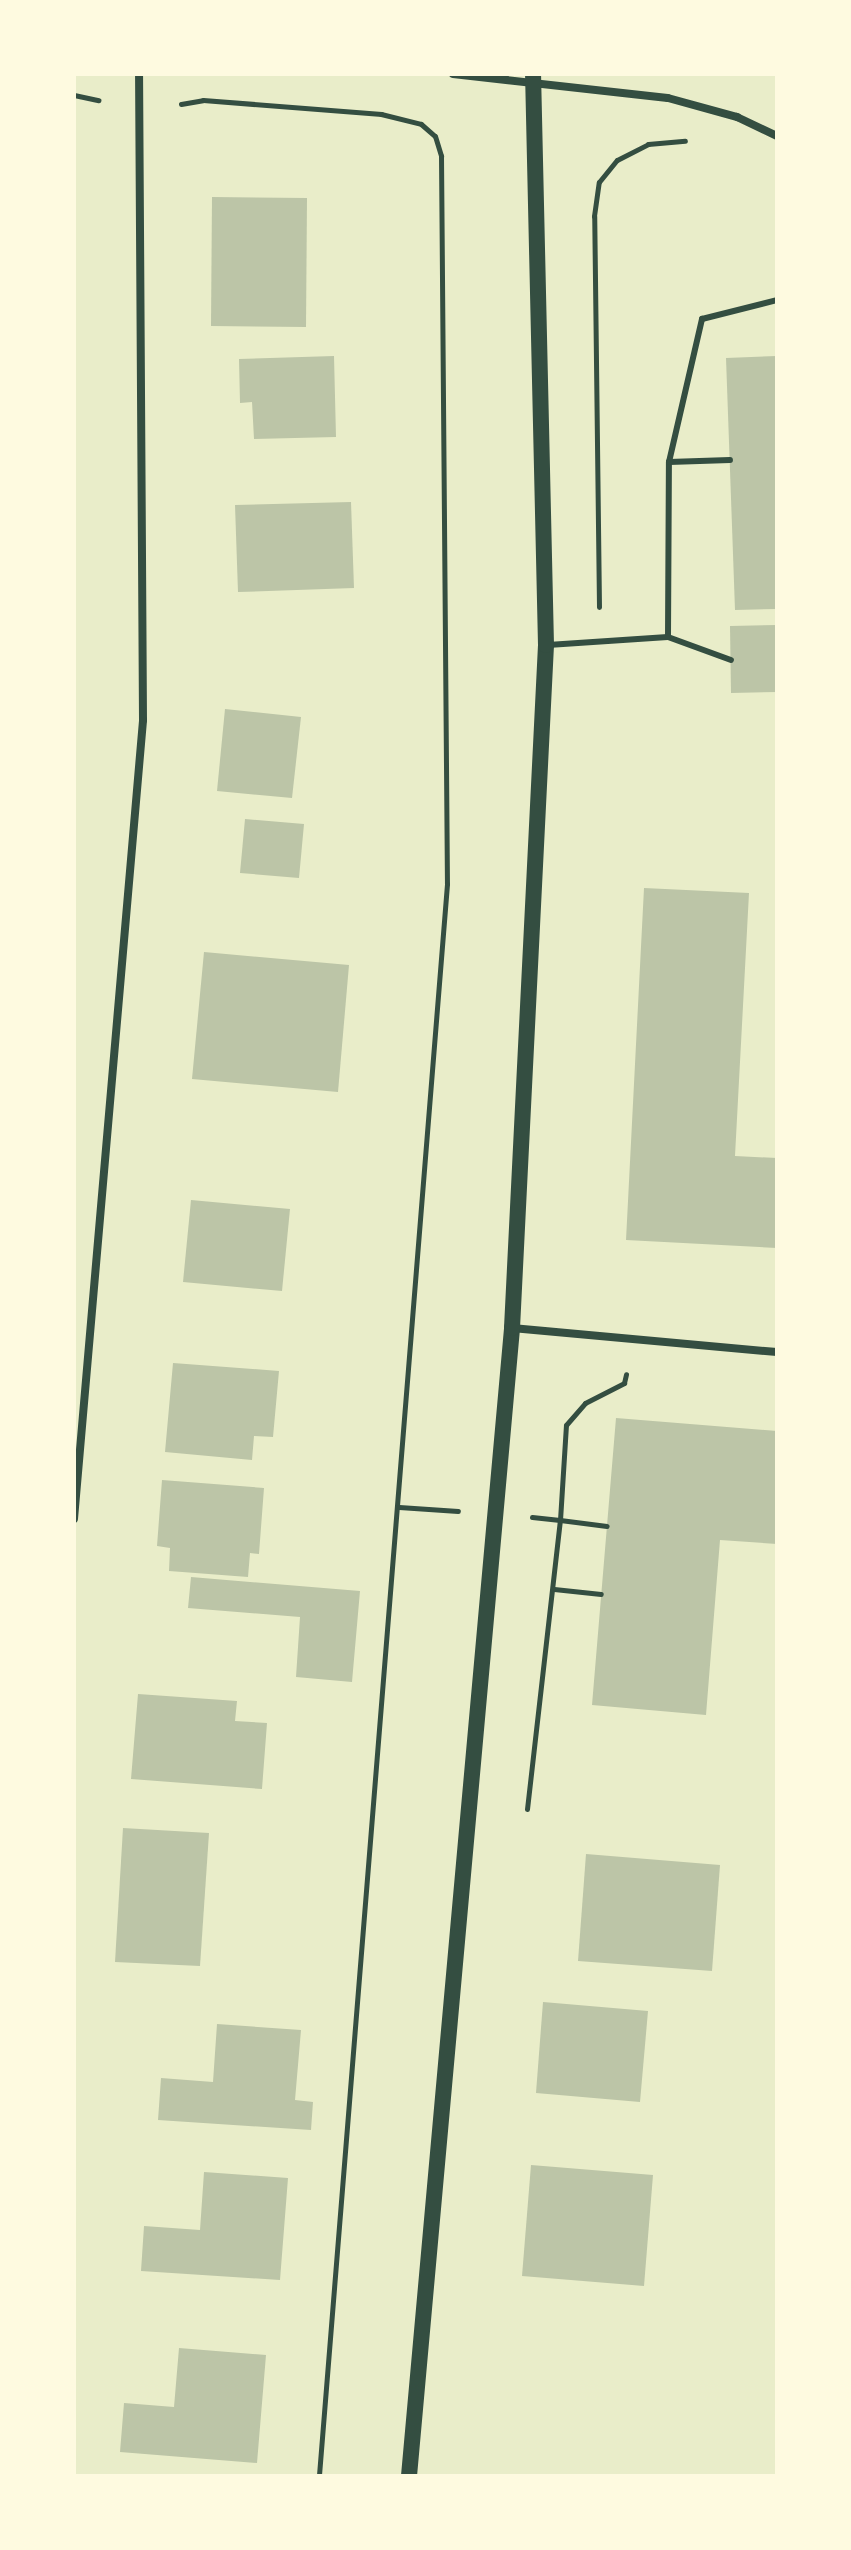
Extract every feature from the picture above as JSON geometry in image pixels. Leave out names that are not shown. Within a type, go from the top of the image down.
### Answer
[{"type":"main road","points":[[409,2476],[512,1328],[546,645],[536,77]]},
{"type":"street","points":[[74,1519],[143,720],[139,74]]},
{"type":"street","points":[[453,74],[536,77],[668,98],[737,117],[777,136]]},
{"type":"street","points":[[512,1328],[777,1352]]},
{"type":"lane","points":[[668,637],[669,462],[702,319],[777,300]]},
{"type":"lane","points":[[669,462],[730,460]]},
{"type":"lane","points":[[546,645],[668,637],[731,660]]},
{"type":"path","points":[[74,95],[98,100]]},
{"type":"path","points":[[181,104],[203,100],[381,114],[421,124],[435,136],[441,156],[447,884],[319,2476]]},
{"type":"path","points":[[600,642],[594,216],[599,182],[617,160],[648,144],[701,143]]},
{"type":"path","points":[[527,1809],[554,1589],[566,1425],[585,1403],[624,1383],[634,1339]]},
{"type":"path","points":[[399,1507],[496,1513],[607,1526]]},
{"type":"path","points":[[554,1589],[601,1594]]},
{"type":"building","points":[[212,197],[307,198],[306,327],[211,326]]},
{"type":"building","points":[[334,356],[336,437],[254,439],[252,402],[240,403],[239,359]]},
{"type":"building","points":[[777,356],[777,609],[735,610],[726,358]]},
{"type":"building","points":[[351,502],[354,588],[238,592],[235,505]]},
{"type":"building","points":[[777,625],[777,692],[731,693],[730,626]]},
{"type":"building","points":[[225,709],[301,717],[292,798],[217,791]]},
{"type":"building","points":[[245,819],[304,824],[299,878],[240,873]]},
{"type":"building","points":[[644,888],[749,893],[735,1156],[777,1158],[777,1248],[626,1240]]},
{"type":"building","points":[[204,952],[349,965],[338,1092],[192,1079]]},
{"type":"building","points":[[191,1200],[290,1209],[282,1291],[183,1282]]},
{"type":"building","points":[[173,1363],[279,1371],[273,1437],[254,1436],[252,1460],[165,1452]]},
{"type":"building","points":[[616,1418],[777,1431],[777,1544],[720,1540],[706,1715],[592,1705]]},
{"type":"building","points":[[162,1480],[264,1488],[259,1554],[250,1553],[248,1577],[169,1571],[170,1548],[157,1546]]},
{"type":"building","points":[[191,1577],[360,1591],[352,1682],[296,1677],[300,1617],[188,1608]]},
{"type":"building","points":[[138,1694],[237,1701],[235,1721],[267,1723],[262,1789],[131,1779]]},
{"type":"building","points":[[123,1828],[209,1833],[200,1966],[115,1962]]},
{"type":"building","points":[[586,1854],[720,1865],[712,1971],[578,1961]]},
{"type":"building","points":[[543,2002],[648,2011],[640,2102],[536,2093]]},
{"type":"building","points":[[217,2024],[301,2030],[295,2100],[313,2102],[311,2130],[158,2120],[161,2078],[213,2082]]},
{"type":"building","points":[[531,2165],[653,2175],[644,2286],[522,2276]]},
{"type":"building","points":[[204,2172],[288,2178],[280,2280],[141,2271],[144,2226],[200,2230]]},
{"type":"building","points":[[179,2348],[266,2355],[257,2463],[120,2452],[124,2403],[174,2407]]}]
